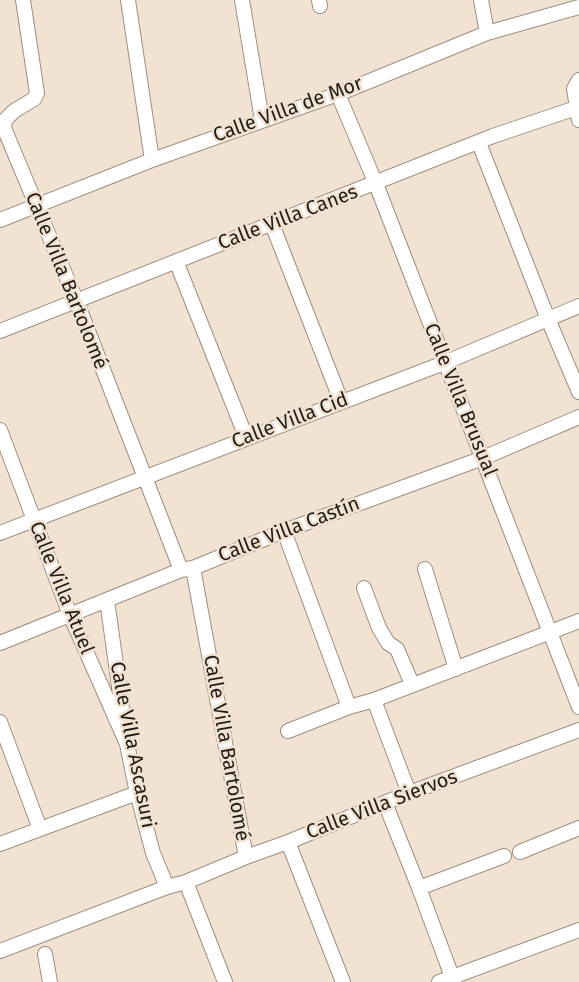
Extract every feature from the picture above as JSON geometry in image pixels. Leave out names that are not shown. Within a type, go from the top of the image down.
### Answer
[{"type":"street","name":"Calle Villa Bartolomé","points":[[23,0],[37,93],[34,99],[14,111],[5,120],[4,128],[76,300],[144,477],[187,569],[246,856]]},
{"type":"street","points":[[129,0],[152,160]]},
{"type":"street","points":[[242,0],[262,120]]},
{"type":"street","points":[[481,0],[487,33]]},
{"type":"street","name":"Calle Villa de Mor","points":[[0,220],[152,160],[338,94],[487,33],[579,7]]},
{"type":"street","points":[[578,114],[574,88],[579,80]]},
{"type":"street","name":"Calle Villa Brusual","points":[[338,94],[376,184],[579,707]]},
{"type":"street","name":"Calle Villa Canes","points":[[0,331],[493,136],[578,114]]},
{"type":"street","points":[[479,143],[579,392]]},
{"type":"street","points":[[272,224],[341,401]]},
{"type":"street","points":[[176,261],[246,438]]},
{"type":"street","name":"Calle Villa Cid","points":[[0,533],[444,363],[579,306]]},
{"type":"street","name":"Calle Villa Castín","points":[[0,643],[284,531],[483,458],[579,417]]},
{"type":"street","name":"Calle Villa Atuel","points":[[0,430],[70,615],[127,744]]},
{"type":"street","points":[[284,531],[350,707]]},
{"type":"street","points":[[425,569],[456,669]]},
{"type":"street","points":[[364,588],[380,628],[388,643],[397,649],[412,684]]},
{"type":"street","name":"Calle Villa Ascasuri","points":[[107,600],[127,744],[137,793],[153,853],[167,887]]},
{"type":"street","points":[[288,730],[374,700],[579,621]]},
{"type":"street","points":[[374,700],[409,793]]},
{"type":"street","points":[[0,722],[40,829]]},
{"type":"street","name":"Calle Villa Siervos","points":[[0,951],[167,887],[186,882],[246,856],[579,730]]},
{"type":"street","points":[[0,844],[137,793]]},
{"type":"street","points":[[385,803],[453,979]]},
{"type":"street","points":[[520,852],[579,828]]},
{"type":"street","points":[[288,842],[343,982]]},
{"type":"street","points":[[419,888],[504,856]]},
{"type":"street","points":[[186,882],[225,982]]},
{"type":"street","points":[[439,982],[453,979],[579,930]]},
{"type":"street","points":[[45,954],[50,982]]}]
